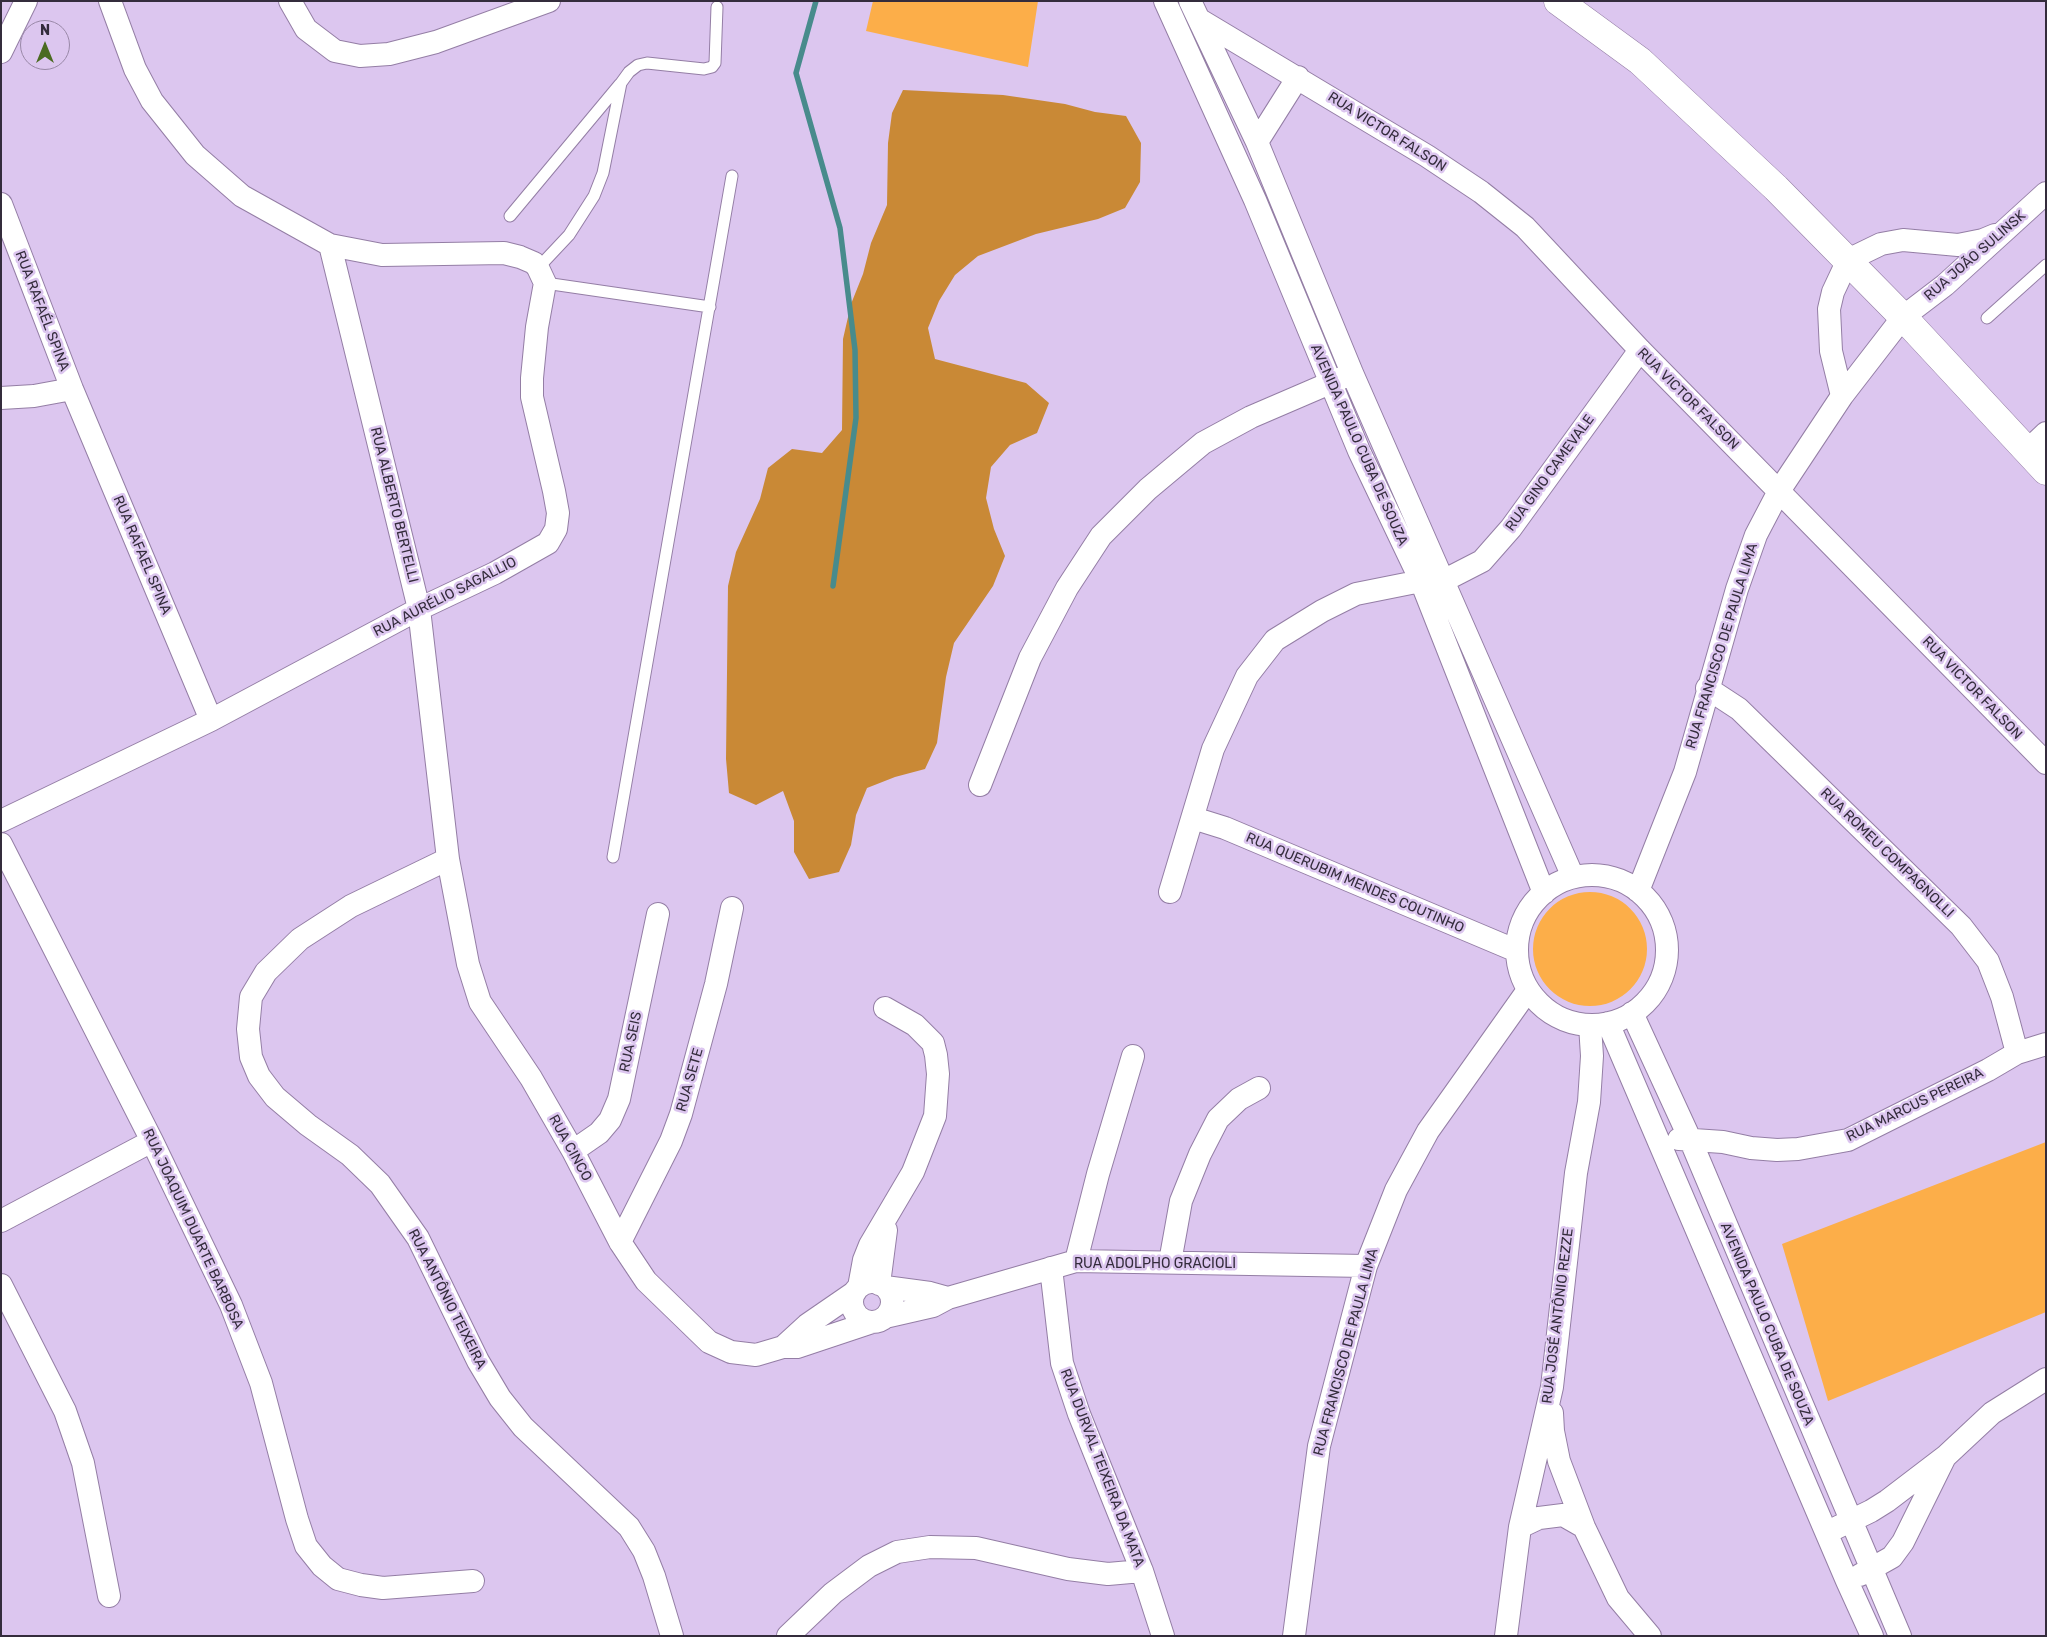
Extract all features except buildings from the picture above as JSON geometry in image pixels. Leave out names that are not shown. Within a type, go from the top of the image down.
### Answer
[{"type":"main road","points":[[1558,1],[1640,61],[1776,188],[1902,317],[2036,442],[2046,471]]},
{"type":"street","points":[[1,52],[26,1]]},
{"type":"street","points":[[110,1],[135,69],[152,101],[195,155],[242,196],[330,245],[382,255],[504,253],[534,263],[541,276]]},
{"type":"street","points":[[290,1],[306,29],[335,51],[360,56],[389,54],[436,42],[549,1]]},
{"type":"street","name":"AVENIDA PAULO CUBA DE SOUZA","points":[[1164,1],[1255,200],[1359,451],[1421,581],[1544,892]]},
{"type":"street","name":"AVENIDA PAULO CUBA DE SOUZA","points":[[1195,10],[1257,142],[1352,373],[1445,580],[1573,877]]},
{"type":"street","name":"RUA VICTOR FALSON","points":[[1195,10],[1298,77],[1427,156],[1481,192],[1525,227],[1640,350],[2046,762]]},
{"type":"street","points":[[1257,142],[1298,77]]},
{"type":"street","name":"RUA JOÃO SULINSK","points":[[1902,317],[1945,285],[2046,193]]},
{"type":"street","name":"RUA RAFAÉL SPINA","points":[[1,204],[72,389]]},
{"type":"street","points":[[1842,396],[1831,351],[1829,318],[1833,292],[1848,260],[1881,244],[1903,240],[1958,245],[1971,244],[2004,232]]},
{"type":"street","points":[[1941,243],[1947,267],[1945,285]]},
{"type":"street","name":"RUA ALBERTO BERTELLI","points":[[330,245],[419,609],[448,859]]},
{"type":"street","name":"RUA AURÉLIO SAGALLIO","points":[[1,821],[211,720],[419,609],[496,573],[548,543],[556,529],[558,513],[532,397],[541,276]]},
{"type":"street","name":"RUA FRANCISCO DE PAULA LIMA","points":[[1638,891],[1686,772],[1708,688],[1737,590],[1756,535],[1779,491],[1842,396],[1902,317]]},
{"type":"street","name":"RUA GINO CAMEVALE","points":[[1445,580],[1482,560],[1511,528],[1640,350]]},
{"type":"street","points":[[980,785],[1030,658],[1067,588],[1101,536],[1148,489],[1204,443],[1251,417],[1352,373]]},
{"type":"street","points":[[1,398],[34,396],[72,389]]},
{"type":"street","name":"RUA RAFAEL SPINA","points":[[72,389],[211,720]]},
{"type":"street","points":[[1170,892],[1213,749],[1248,676],[1275,640],[1322,611],[1356,594],[1421,581],[1445,580]]},
{"type":"street","name":"RUA ROMEU COMPAGNOLLI","points":[[1708,688],[1739,708],[1961,926],[1988,961],[2002,998],[2017,1053]]},
{"type":"street","name":"RUA QUERUBIM MENDES COUTINHO","points":[[1193,818],[1225,828],[1517,951]]},
{"type":"street","name":"RUA JOAQUIM DUARTE BARBOSA","points":[[1,844],[152,1141],[231,1305],[261,1383],[296,1519],[306,1546],[322,1566],[338,1579],[361,1585],[383,1588],[473,1582]]},
{"type":"street","name":"RUA CINCO","points":[[448,859],[468,964],[480,1002],[531,1078],[573,1151],[620,1242],[646,1281],[709,1342],[731,1352],[756,1354],[797,1347],[878,1320]]},
{"type":"street","name":"RUA ANTÔNIO TEIXEIRA","points":[[448,859],[351,906],[300,939],[266,972],[251,997],[248,1029],[251,1057],[259,1076],[274,1097],[308,1125],[350,1155],[380,1184],[418,1238],[478,1361],[500,1398],[522,1427],[629,1527],[644,1551],[654,1576],[672,1636]]},
{"type":"street","points":[[1601,876],[1621,881],[1638,891],[1654,908],[1664,930],[1667,953],[1662,977],[1650,997],[1632,1013],[1599,1024],[1566,1020],[1544,1008],[1528,990],[1520,971],[1517,951],[1520,929],[1529,909],[1544,892],[1573,877],[1601,876]]},
{"type":"street","name":"RUA SETE","points":[[620,1242],[672,1141],[716,984],[732,908]]},
{"type":"street","name":"RUA SEIS","points":[[573,1151],[599,1133],[610,1120],[619,1099],[658,914]]},
{"type":"street","name":"RUA FRANCISCO DE PAULA LIMA","points":[[1294,1636],[1318,1446],[1366,1266],[1396,1190],[1428,1131],[1528,990]]},
{"type":"street","points":[[870,1287],[891,1297],[892,1306],[878,1320],[859,1317],[855,1312],[853,1299],[870,1287],[889,1212],[913,1172],[926,1141],[935,1116],[938,1074],[933,1043],[915,1025],[885,1008]]},
{"type":"street","name":"AVENIDA PAULO CUBA DE SOUZA","points":[[1632,1013],[1690,1139],[1900,1636]]},
{"type":"street","name":"AVENIDA PAULO CUBA DE SOUZA","points":[[1599,1024],[1659,1139],[1872,1636]]},
{"type":"street","name":"RUA JOSÉ ANTÔNIO REZZE","points":[[1506,1636],[1520,1527],[1552,1387],[1576,1173],[1588,1102],[1592,1056],[1599,1024]]},
{"type":"street","name":"RUA MARCUS PEREIRA","points":[[1659,1139],[1723,1142],[1751,1148],[1777,1150],[1798,1149],[1848,1140],[1988,1070],[2017,1053],[2046,1044]]},
{"type":"street","points":[[1076,1261],[1098,1174],[1133,1056]]},
{"type":"street","points":[[1170,1262],[1181,1201],[1200,1154],[1218,1119],[1239,1099],[1259,1088]]},
{"type":"street","points":[[1,1221],[152,1141]]},
{"type":"street","name":"RUA ADOLPHO GRACIOLI","points":[[878,1320],[933,1306],[948,1298],[1076,1261],[1366,1266]]},
{"type":"street","name":"RUA DURVAL TEIXEIRA DA MATA","points":[[1051,1268],[1062,1364],[1079,1414],[1142,1571],[1162,1636]]},
{"type":"street","points":[[1,1285],[66,1411],[83,1463],[109,1596]]},
{"type":"street","points":[[783,1348],[807,1325],[870,1287]]},
{"type":"street","name":"RUA ADOLPHO GRACIOLI","points":[[870,1287],[930,1293],[948,1298]]},
{"type":"street","points":[[1826,1532],[1887,1501],[1946,1456],[1992,1413],[2046,1379]]},
{"type":"street","points":[[1552,1387],[1552,1431],[1559,1461],[1584,1527],[1618,1598],[1650,1636]]},
{"type":"street","points":[[1847,1581],[1872,1570],[1892,1557],[1903,1542],[1946,1456]]},
{"type":"street","points":[[1520,1527],[1539,1518],[1563,1515],[1584,1527]]},
{"type":"street","points":[[788,1636],[833,1593],[869,1566],[898,1552],[930,1547],[976,1548],[1068,1569],[1108,1574],[1142,1571]]},
{"type":"lane","points":[[510,216],[629,72],[646,63],[704,69],[712,67],[715,63],[717,7]]},
{"type":"lane","points":[[621,83],[604,165],[594,196],[541,276],[710,307]]},
{"type":"lane","points":[[613,857],[732,176]]},
{"type":"lane","points":[[1987,318],[2046,264]]},
{"type":"shaded area","points":[[873,1],[1038,1],[1028,67],[866,31]]},
{"type":"shaded area","points":[[903,90],[1003,95],[1065,104],[1095,112],[1126,116],[1141,143],[1140,182],[1125,208],[1098,219],[1036,234],[978,256],[955,275],[939,301],[928,328],[935,359],[1026,383],[1049,403],[1037,433],[1010,445],[991,467],[986,498],[994,529],[1005,556],[993,586],[954,643],[946,677],[937,743],[925,769],[895,777],[867,788],[856,815],[851,845],[839,872],[809,879],[794,852],[794,821],[783,791],[756,805],[729,793],[726,759],[728,586],[736,552],[760,499],[768,468],[792,449],[822,453],[842,430],[843,339],[851,304],[863,274],[871,243],[887,205],[888,143],[892,113]]},
{"type":"shaded area","points":[[1590,892],[1612,896],[1630,909],[1643,927],[1647,949],[1643,971],[1630,989],[1612,1002],[1590,1006],[1568,1002],[1550,989],[1537,971],[1533,949],[1537,927],[1550,909],[1568,896]]},
{"type":"shaded area","points":[[2046,1142],[2046,1312],[1828,1401],[1782,1244]]},
{"type":"waterway","points":[[816,1],[796,73],[840,228],[855,350],[856,418],[833,586]]}]
